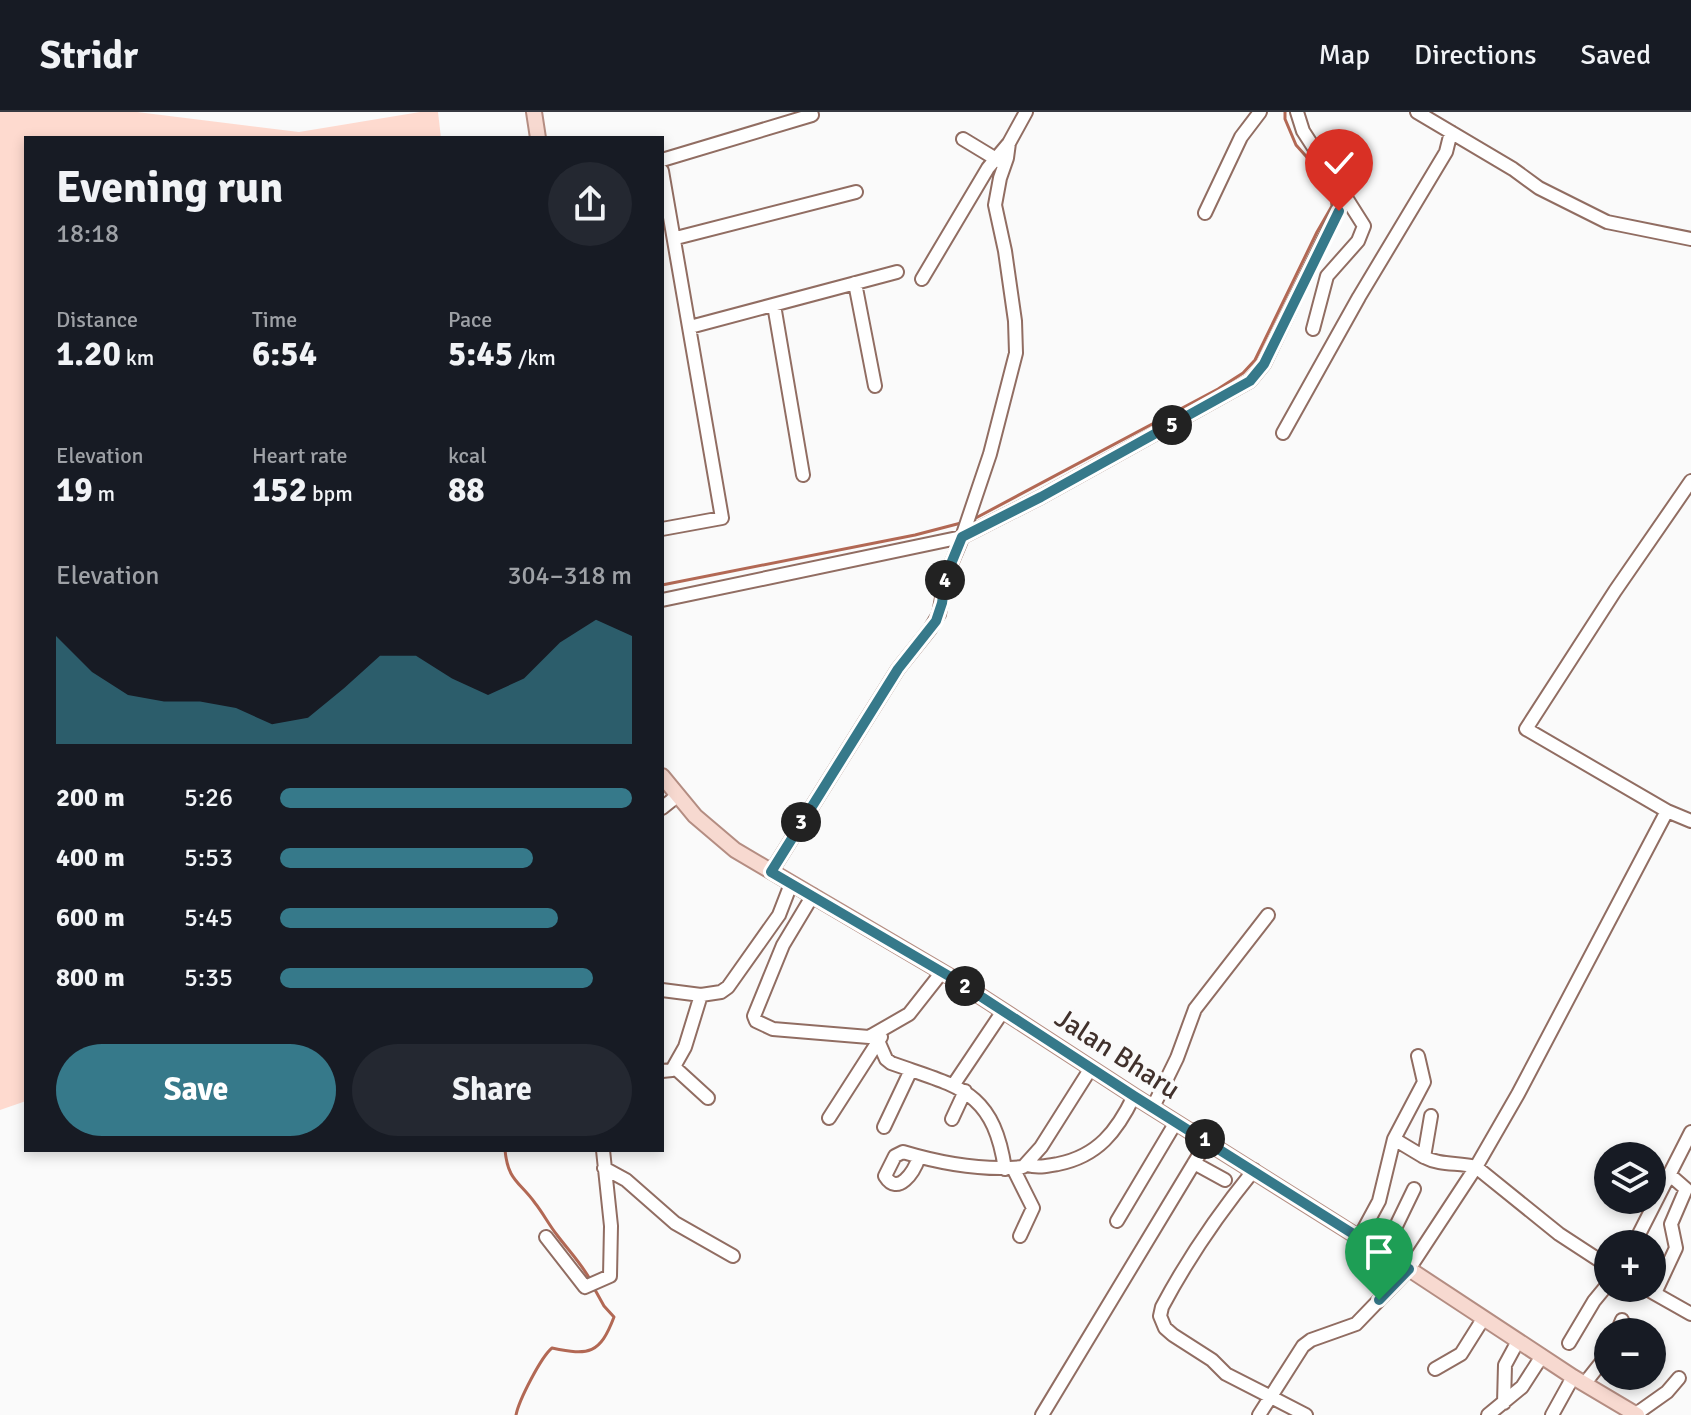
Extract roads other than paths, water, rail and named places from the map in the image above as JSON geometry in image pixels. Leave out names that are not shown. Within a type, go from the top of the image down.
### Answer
[{"type":"main road","points":[[534,112],[538,136]]},
{"type":"main road","name":"Jalan Bharu","points":[[664,779],[717,837],[942,972],[1208,1140],[1579,1380],[1613,1409],[1637,1414]]},
{"type":"street","points":[[922,279],[1000,162],[1026,112]]},
{"type":"street","points":[[1205,213],[1241,137],[1260,112]]},
{"type":"street","points":[[1297,112],[1303,131],[1364,226],[1358,241],[1327,276],[1313,329]]},
{"type":"street","points":[[1417,112],[1539,188],[1607,222],[1691,239]]},
{"type":"street","points":[[664,159],[812,115]]},
{"type":"street","points":[[1283,433],[1359,297],[1446,152],[1451,132]]},
{"type":"street","points":[[963,139],[1000,162]]},
{"type":"street","points":[[771,872],[898,669],[936,621],[942,603],[946,576],[966,527],[1008,393],[1016,353],[1015,321],[995,205],[1000,162]]},
{"type":"street","points":[[664,181],[722,518],[664,529]]},
{"type":"street","points":[[676,238],[856,192]]},
{"type":"street","points":[[664,600],[966,527],[1041,497],[1250,381],[1264,364],[1345,196]]},
{"type":"street","points":[[690,327],[897,272]]},
{"type":"street","points":[[855,283],[875,386]]},
{"type":"street","points":[[774,305],[803,475]]},
{"type":"street","points":[[1691,481],[1526,729],[1667,811],[1691,821]]},
{"type":"street","points":[[664,806],[677,796]]},
{"type":"street","points":[[1259,1415],[1303,1346],[1311,1340],[1356,1324],[1409,1269],[1476,1167],[1518,1094],[1667,811]]},
{"type":"street","points":[[664,990],[701,995],[721,992],[728,987],[779,915],[791,884]]},
{"type":"street","points":[[813,895],[787,937],[755,1018],[773,1029],[881,1037]]},
{"type":"street","points":[[1153,1107],[1177,1058],[1195,1009],[1268,915]]},
{"type":"street","points":[[829,1118],[881,1037],[916,1008],[942,972]]},
{"type":"street","points":[[701,995],[692,1029],[668,1069],[708,1098]]},
{"type":"street","points":[[952,1119],[959,1088],[1003,1011]]},
{"type":"street","points":[[881,1037],[886,1059],[959,1088],[996,1128],[1009,1169],[1033,1208],[1020,1236]]},
{"type":"street","points":[[1359,1238],[1379,1201],[1394,1139],[1424,1082],[1418,1056]]},
{"type":"street","points":[[1027,1165],[1091,1068]]},
{"type":"street","points":[[884,1127],[911,1070]]},
{"type":"street","points":[[919,1157],[958,1166],[1009,1169],[1071,1161],[1097,1148],[1118,1127],[1134,1096]]},
{"type":"street","points":[[1424,1157],[1431,1116]]},
{"type":"street","points":[[1117,1221],[1176,1122]]},
{"type":"street","points":[[1641,1230],[1691,1132]]},
{"type":"street","points":[[1394,1139],[1439,1163],[1476,1167],[1559,1234],[1594,1257]]},
{"type":"street","points":[[1042,1415],[1208,1140]]},
{"type":"street","points":[[546,1237],[582,1286],[593,1285],[610,1276],[611,1226],[603,1152]]},
{"type":"street","points":[[1194,1163],[1225,1180]]},
{"type":"street","points":[[604,1168],[626,1180],[675,1223],[733,1256]]},
{"type":"street","points":[[1254,1170],[1220,1213],[1208,1235],[1195,1248],[1160,1316],[1165,1328],[1212,1360],[1226,1374],[1306,1415]]},
{"type":"street","points":[[1666,1264],[1676,1248],[1671,1224],[1686,1189],[1668,1178]]},
{"type":"street","points":[[1383,1253],[1414,1189]]},
{"type":"street","points":[[1666,1299],[1691,1314]]},
{"type":"street","points":[[1569,1343],[1594,1301]]},
{"type":"street","points":[[1435,1369],[1461,1354],[1483,1319]]},
{"type":"street","points":[[1504,1403],[1505,1365],[1518,1341]]},
{"type":"street","points":[[1488,1415],[1527,1381],[1542,1356]]},
{"type":"street","points":[[1552,1415],[1579,1380],[1594,1367]]},
{"type":"street","points":[[1637,1414],[1667,1392],[1679,1378]]},
{"type":"waterway","points":[[972,520],[1218,389],[1243,373],[1255,360],[1332,206],[1330,183],[1296,145],[1285,112]]},
{"type":"waterway","points":[[664,585],[915,535],[961,523]]},
{"type":"waterway","points":[[505,1152],[515,1180],[591,1281]]},
{"type":"waterway","points":[[516,1415],[531,1379],[552,1348],[584,1351],[592,1349],[604,1339],[614,1317],[594,1288]]}]
